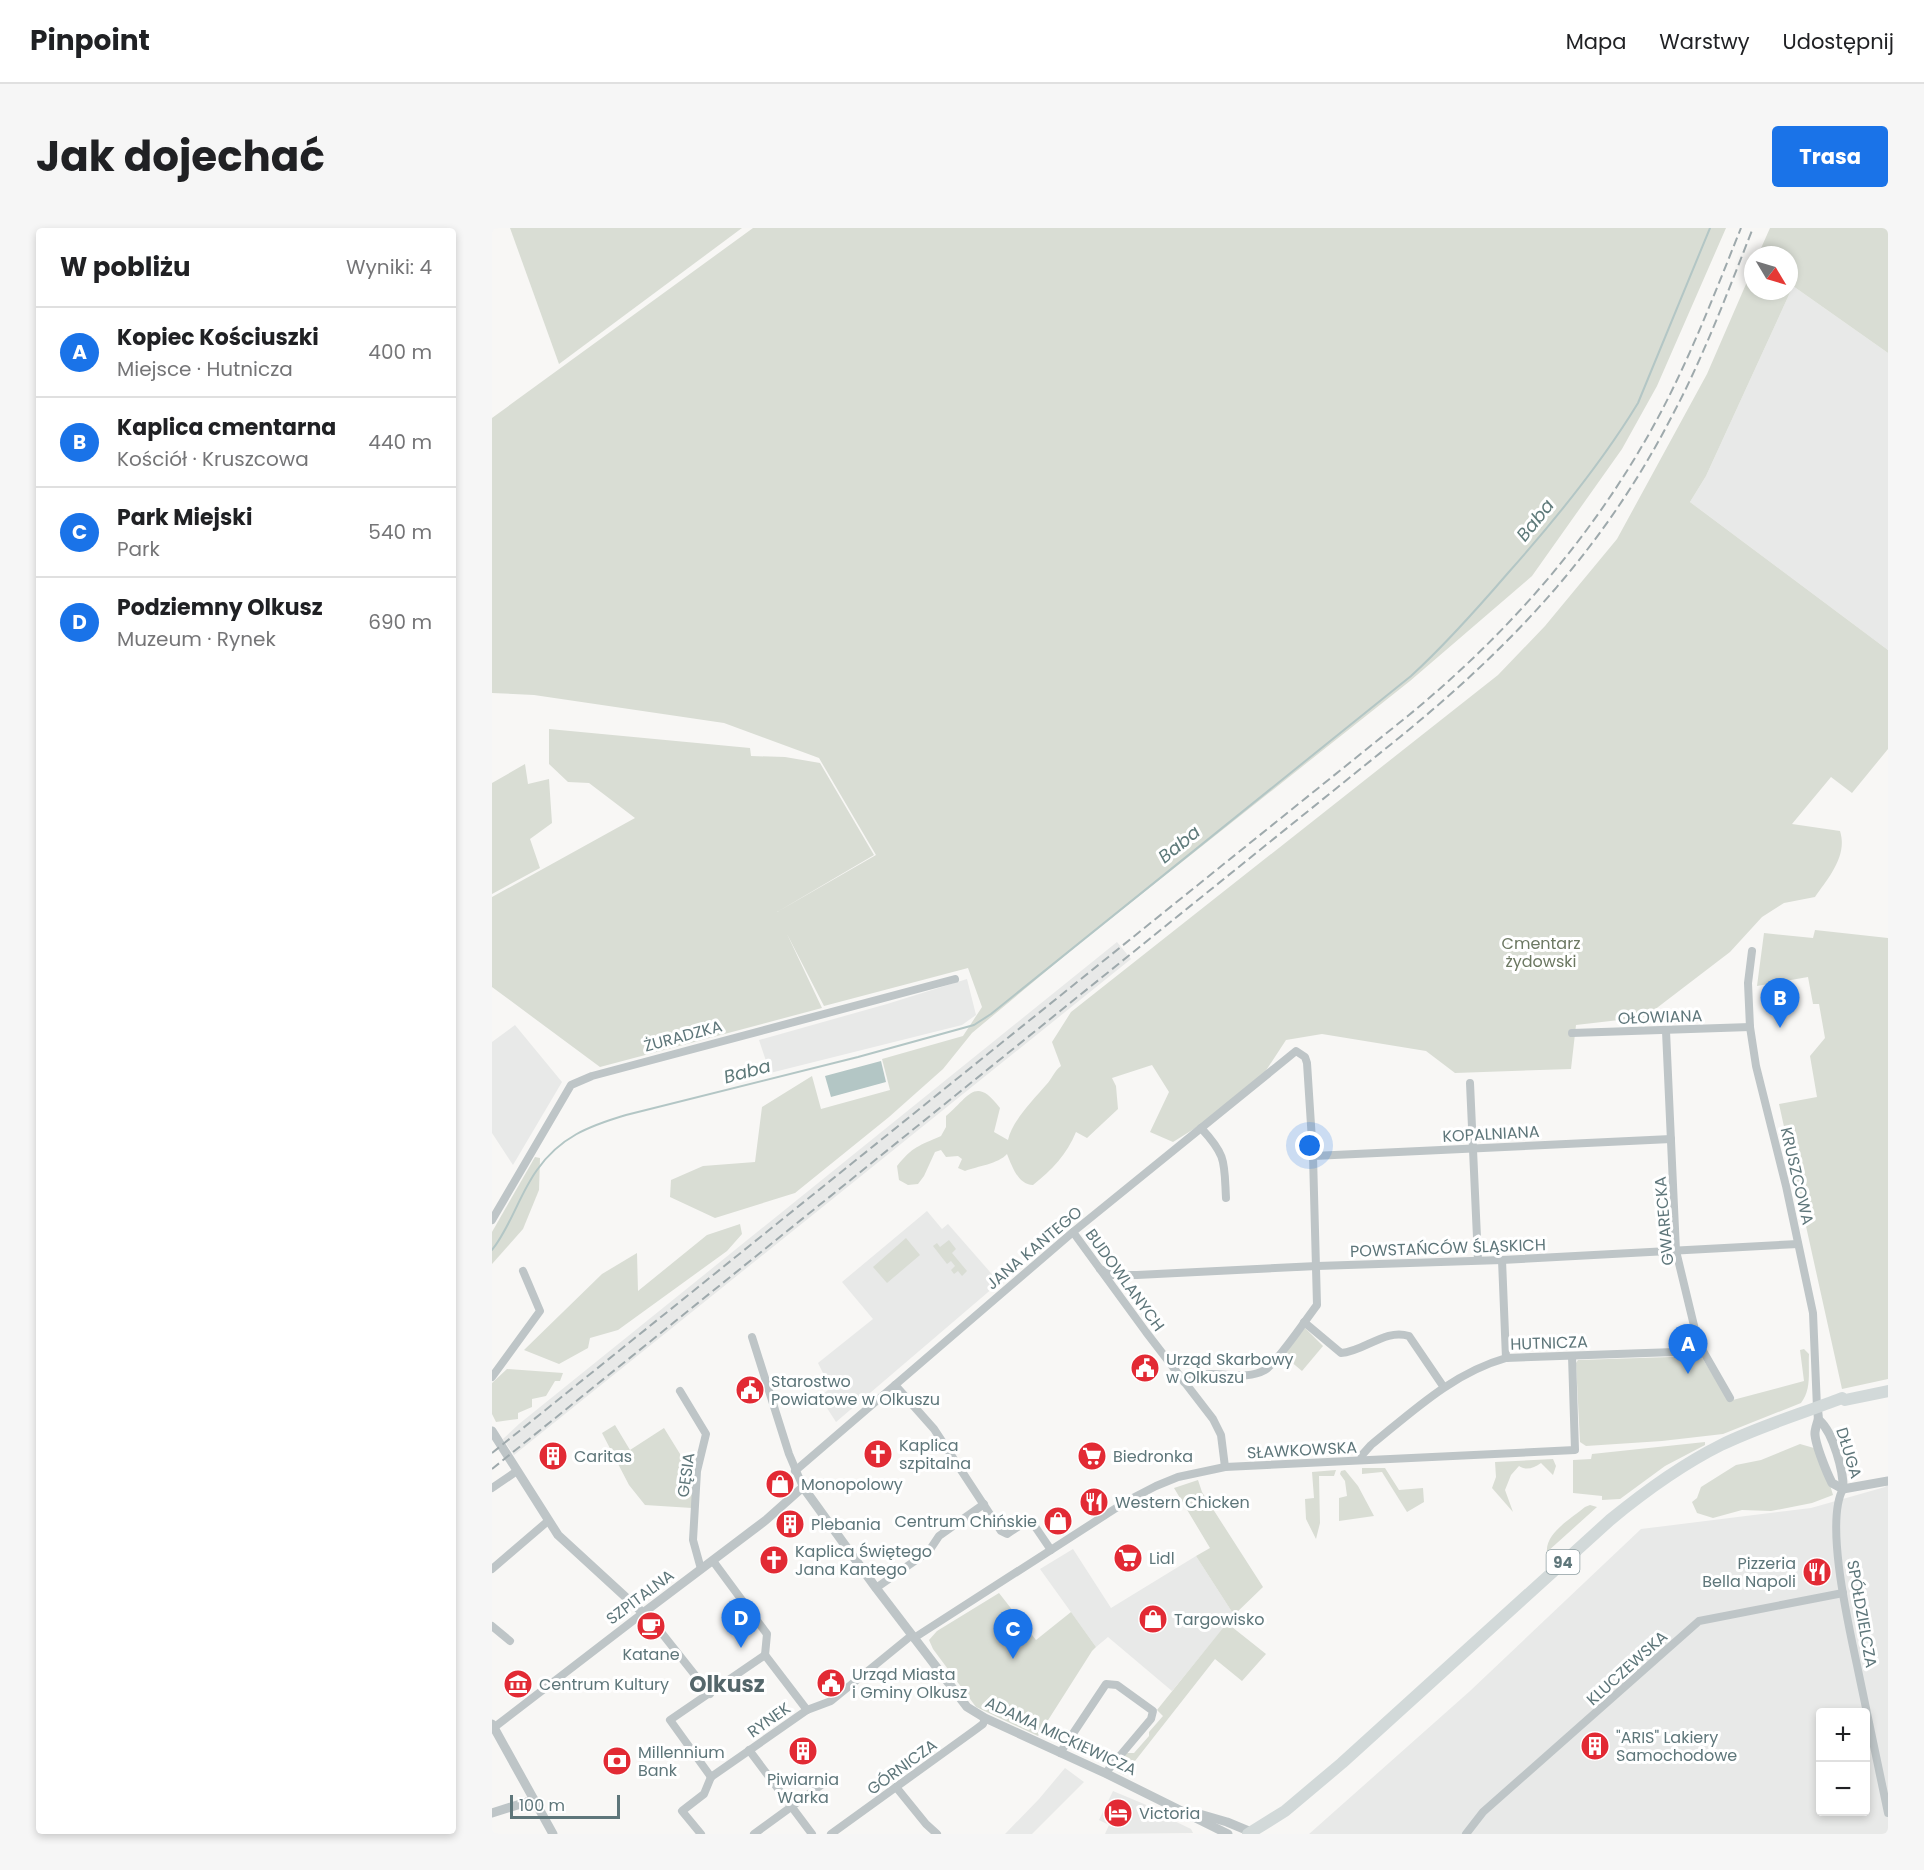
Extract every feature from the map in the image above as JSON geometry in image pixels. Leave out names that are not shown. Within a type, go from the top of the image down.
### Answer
[{"type":"main road","name":"94","points":[[1251,1834],[1285,1811],[1342,1763],[1610,1520],[1646,1491],[1719,1446],[1788,1417],[1842,1398],[1845,1400],[1888,1390]]},
{"type":"street","name":"KRUSZCOWA","points":[[1752,951],[1748,983],[1750,1027],[1756,1066],[1813,1313],[1817,1408]]},
{"type":"street","name":"ŻURADZKA","points":[[492,1220],[572,1085],[603,1073],[955,979]]},
{"type":"street","name":"OŁOWIANA","points":[[1572,1033],[1750,1027]]},
{"type":"street","name":"GWARECKA","points":[[1666,1031],[1676,1251],[1697,1338],[1730,1398]]},
{"type":"street","name":"JANA KANTEGO","points":[[795,1471],[1073,1232],[1296,1052],[1305,1057],[1307,1063],[1312,1156]]},
{"type":"street","points":[[1470,1083],[1478,1260]]},
{"type":"street","points":[[1201,1128],[1215,1142],[1223,1158],[1226,1198]]},
{"type":"street","name":"KOPALNIANA","points":[[1312,1156],[1671,1139]]},
{"type":"street","points":[[1184,1382],[1197,1374],[1250,1374],[1266,1370],[1317,1305],[1312,1156]]},
{"type":"street","name":"BUDOWLANYCH","points":[[1073,1232],[1217,1426],[1221,1435],[1225,1467]]},
{"type":"street","name":"POWSTAŃCÓW ŚLĄSKICH","points":[[1100,1269],[1113,1275],[1122,1275],[1502,1260],[1798,1244]]},
{"type":"street","points":[[1502,1260],[1506,1358]]},
{"type":"street","points":[[492,1377],[540,1311],[523,1271]]},
{"type":"street","points":[[1304,1322],[1341,1353],[1392,1335],[1409,1336],[1443,1386]]},
{"type":"street","name":"ADAMA MICKIEWICZA","points":[[752,1337],[795,1471],[803,1486],[961,1701],[985,1718],[1107,1774],[1228,1834]]},
{"type":"street","name":"HUTNICZA","points":[[1361,1460],[1362,1455],[1371,1445],[1443,1386],[1489,1362],[1506,1358],[1703,1352]]},
{"type":"street","name":"SŁAWKOWSKA","points":[[807,1710],[831,1701],[913,1636],[1156,1486],[1198,1472],[1225,1467],[1575,1450],[1572,1356]]},
{"type":"street","points":[[895,1385],[934,1429],[1001,1532],[1007,1534],[1027,1522],[1030,1523],[1034,1525],[1051,1550]]},
{"type":"street","name":"GĘSIA","points":[[681,1391],[706,1434],[697,1471],[693,1540],[701,1569]]},
{"type":"street","points":[[1817,1408],[1820,1421],[1815,1433],[1820,1452],[1832,1484],[1843,1490]]},
{"type":"street","name":"DŁUGA","points":[[1820,1421],[1827,1428],[1844,1476],[1843,1490],[1888,1481]]},
{"type":"street","points":[[492,1431],[548,1521],[564,1542],[644,1612],[710,1694]]},
{"type":"street","points":[[492,1488],[517,1471]]},
{"type":"street","name":"SZPITALNA","points":[[493,1727],[766,1520],[803,1486]]},
{"type":"street","name":"SPÓŁDZIELCZA","points":[[1843,1490],[1838,1507],[1838,1553],[1843,1593],[1888,1813]]},
{"type":"street","points":[[876,1588],[929,1551],[939,1536],[984,1504]]},
{"type":"street","points":[[492,1569],[548,1521]]},
{"type":"street","points":[[701,1834],[682,1811],[705,1794],[711,1777],[670,1720],[765,1655],[767,1634],[713,1561]]},
{"type":"street","name":"KLUCZEWSKA","points":[[1466,1834],[1483,1812],[1699,1621],[1843,1593]]},
{"type":"street","points":[[492,1626],[510,1641]]},
{"type":"street","name":"RYNEK","points":[[711,1777],[807,1710],[765,1655]]},
{"type":"street","points":[[1060,1753],[1106,1684],[1117,1686],[1153,1711],[1151,1719],[1107,1774]]},
{"type":"street","name":"GÓRNICZA","points":[[831,1834],[983,1724],[985,1718]]},
{"type":"street","points":[[493,1727],[553,1834]]},
{"type":"street","points":[[749,1750],[812,1834]]},
{"type":"street","points":[[754,1834],[824,1783]]},
{"type":"street","points":[[896,1787],[921,1819],[937,1834]]},
{"type":"street","points":[[492,1813],[533,1800]]},
{"type":"street","name":"ADAMA MICKIEWICZA","points":[[1176,1807],[1227,1822],[1251,1834]]},
{"type":"shaded area","points":[[1798,290],[1888,353],[1888,650],[1690,502],[1706,476],[1787,300],[1798,300]]},
{"type":"shaded area","points":[[1117,942],[1131,959],[514,1455],[503,1439],[519,1424]]},
{"type":"shaded area","points":[[967,979],[976,1015],[962,1025],[770,1073],[759,1040]]},
{"type":"shaded area","points":[[515,1025],[562,1082],[513,1165],[492,1133],[492,1042]]},
{"type":"shaded area","points":[[881,1061],[886,1082],[831,1097],[825,1076]]},
{"type":"shaded area","points":[[927,1211],[942,1229],[948,1224],[997,1280],[992,1284],[994,1287],[836,1422],[820,1397],[828,1390],[828,1383],[818,1363],[873,1319],[842,1282]]},
{"type":"shaded area","points":[[1888,1483],[1888,1834],[1309,1834],[1470,1691],[1641,1529],[1811,1508],[1885,1487]]},
{"type":"shaded area","name":"Targowisko","points":[[1073,1549],[1111,1608],[1196,1556],[1234,1615],[1172,1691],[1108,1637],[1096,1647],[1040,1569]]},
{"type":"shaded area","points":[[1065,1768],[1084,1782],[1032,1834],[1005,1834],[1039,1799]]},
{"type":"shaded area","points":[[1113,1791],[1163,1812],[1164,1816],[1191,1829],[1193,1833],[1105,1834],[1109,1825],[1099,1820]]},
{"type":"green space","points":[[510,228],[742,228],[559,364]]},
{"type":"green space","points":[[753,228],[1726,228],[1657,386],[1622,449],[1532,576],[1410,681],[1080,943],[972,1033],[943,1069],[889,1117],[795,1193],[715,1218],[670,1197],[671,1180],[703,1166],[755,1162],[762,1107],[812,1076],[821,1109],[890,1090],[882,1059],[963,1036],[982,1007],[968,968],[824,1006],[787,934],[822,1008],[600,1067],[492,987],[492,897],[635,818],[589,783],[568,782],[549,764],[549,729],[750,748],[751,756],[785,757],[820,763],[874,855],[777,912],[876,855],[819,758],[724,723],[534,695],[492,693],[492,418]]},
{"type":"green space","points":[[1770,228],[1888,228],[1888,353],[1798,290],[1798,246],[1762,246]]},
{"type":"green space","name":"Cmentarz żydowski","points":[[1744,289],[1744,300],[1787,300],[1706,476],[1690,502],[1888,650],[1888,749],[1852,793],[1831,777],[1792,824],[1840,831],[1842,840],[1839,858],[1815,897],[1784,903],[1762,917],[1730,952],[1645,1017],[1576,1025],[1571,1069],[1455,1073],[1426,1051],[1322,1034],[1286,1040],[1265,1072],[1205,1122],[1173,1142],[1150,1132],[1169,1092],[1152,1065],[1112,1078],[1116,1086],[1118,1109],[1087,1138],[1076,1132],[1058,1161],[1033,1185],[1023,1182],[1013,1169],[1007,1154],[993,1162],[965,1171],[958,1168],[962,1159],[958,1156],[946,1157],[941,1150],[935,1152],[918,1184],[908,1185],[899,1180],[897,1166],[912,1150],[941,1136],[946,1127],[946,1116],[972,1092],[984,1093],[1000,1108],[994,1132],[1008,1140],[1019,1118],[1061,1066],[1052,1042],[1071,1012],[1498,675],[1545,626],[1617,539],[1707,374]]},
{"type":"green space","points":[[525,764],[528,784],[549,779],[552,823],[530,839],[540,868],[492,894],[492,783]]},
{"type":"green space","points":[[1815,930],[1888,938],[1888,1379],[1842,1389],[1779,1104],[1817,1097],[1810,1056],[1825,1038],[1819,1004],[1813,1004],[1808,977],[1757,986],[1764,933],[1813,938]]},
{"type":"green space","points":[[535,1157],[540,1158],[539,1190],[523,1229],[492,1264],[492,1232]]},
{"type":"green space","points":[[740,1224],[742,1234],[727,1251],[618,1330],[590,1338],[588,1348],[559,1364],[524,1350],[602,1274],[637,1253],[638,1291],[707,1235]]},
{"type":"green space","points":[[906,1238],[920,1255],[887,1283],[873,1267]]},
{"type":"green space","points":[[949,1240],[956,1249],[952,1253],[967,1271],[962,1276],[958,1271],[954,1274],[951,1270],[955,1266],[951,1261],[947,1264],[933,1246],[937,1243],[940,1247]]},
{"type":"green space","points":[[1305,1328],[1323,1346],[1302,1371],[1283,1355]]},
{"type":"green space","points":[[1804,1349],[1809,1354],[1809,1380],[1807,1392],[1801,1403],[1723,1434],[1586,1446],[1580,1442],[1576,1363],[1578,1360],[1701,1356],[1729,1401],[1804,1381],[1800,1350]]},
{"type":"green space","points":[[507,1369],[563,1373],[560,1381],[555,1381],[546,1396],[532,1399],[532,1407],[518,1413],[518,1419],[496,1422],[492,1414],[492,1383]]},
{"type":"green space","points":[[615,1425],[630,1450],[664,1428],[693,1475],[692,1508],[645,1505],[629,1485],[602,1433]]},
{"type":"green space","points":[[1705,1442],[1705,1445],[1665,1466],[1620,1499],[1602,1500],[1602,1496],[1573,1493],[1573,1460],[1591,1459],[1592,1454]]},
{"type":"green space","points":[[1800,1444],[1814,1448],[1823,1461],[1833,1495],[1812,1503],[1771,1511],[1742,1510],[1713,1518],[1697,1513],[1692,1502],[1697,1498],[1701,1487],[1736,1465],[1761,1460]]},
{"type":"green space","points":[[1553,1459],[1556,1466],[1553,1475],[1541,1463],[1530,1468],[1519,1466],[1511,1475],[1505,1490],[1513,1512],[1492,1488],[1496,1477],[1495,1462]]},
{"type":"green space","points":[[1362,1468],[1385,1468],[1399,1490],[1423,1488],[1424,1502],[1407,1512],[1382,1472],[1362,1474]]},
{"type":"green space","points":[[1336,1470],[1334,1476],[1319,1476],[1320,1523],[1316,1539],[1306,1519],[1305,1499],[1314,1498],[1312,1472]]},
{"type":"green space","points":[[1345,1470],[1358,1486],[1374,1516],[1339,1521],[1339,1498],[1347,1496],[1345,1481],[1340,1474]]},
{"type":"green space","points":[[1198,1480],[1202,1492],[1263,1587],[1234,1615],[1196,1556],[1210,1548],[1174,1488]]},
{"type":"green space","points":[[1590,1505],[1597,1507],[1547,1552],[1550,1538],[1555,1532]]},
{"type":"green space","points":[[999,1593],[1036,1640],[1071,1612],[1096,1647],[1038,1736],[976,1707],[933,1649],[929,1640],[937,1631]]},
{"type":"green space","points":[[1227,1623],[1266,1654],[1242,1681],[1215,1659],[1124,1775],[1113,1769],[1127,1753],[1134,1753],[1149,1736],[1149,1732],[1163,1716],[1157,1710]]},
{"type":"waterway","name":"Baba","points":[[492,1250],[505,1231],[537,1170],[555,1149],[576,1134],[626,1115],[858,1057],[974,1025],[991,1014],[1411,676],[1485,600],[1543,532],[1577,491],[1624,426],[1638,403],[1710,228]]},
{"type":"railway","points":[[492,1453],[1409,715],[1483,649],[1550,576],[1581,538],[1610,498],[1636,456],[1683,367],[1741,228]]},
{"type":"railway","points":[[492,1469],[1400,737],[1481,666],[1553,591],[1586,551],[1617,509],[1645,464],[1695,370],[1753,228]]},
{"type":"place","name":"Kaplica cmentarna","points":[[1780,1028]]},
{"type":"place","name":"Urząd Skarbowy w Olkuszu","points":[[1145,1368]]},
{"type":"place","name":"Kopiec Kościuszki","points":[[1688,1374]]},
{"type":"place","name":"Starostwo Powiatowe w Olkuszu","points":[[750,1390]]},
{"type":"place","name":"Kaplica szpitalna","points":[[878,1454]]},
{"type":"place","name":"Caritas","points":[[553,1456]]},
{"type":"place","name":"Biedronka","points":[[1092,1456]]},
{"type":"place","name":"Monopolowy","points":[[780,1484]]},
{"type":"place","name":"Western Chicken","points":[[1094,1502]]},
{"type":"place","name":"Centrum Chińskie","points":[[1058,1521]]},
{"type":"place","name":"Plebania","points":[[790,1524]]},
{"type":"place","name":"Lidl","points":[[1128,1558]]},
{"type":"place","name":"Kaplica Świętego Jana Kantego","points":[[774,1560]]},
{"type":"place","name":"Pizzeria Bella Napoli","points":[[1817,1572]]},
{"type":"place","name":"Targowisko","points":[[1153,1619]]},
{"type":"place","name":"Katane","points":[[651,1626]]},
{"type":"place","name":"Podziemny Olkusz","points":[[741,1648]]},
{"type":"place","name":"Park Miejski","points":[[1013,1659]]},
{"type":"place","name":"Urząd Miasta i Gminy Olkusz","points":[[831,1683]]},
{"type":"place","name":"Centrum Kultury","points":[[518,1684]]},
{"type":"place","name":"\"ARIS\" Lakiery Samochodowe","points":[[1595,1746]]},
{"type":"place","name":"Piwiarnia Warka","points":[[803,1751]]},
{"type":"place","name":"Millennium Bank","points":[[617,1761]]},
{"type":"place","name":"Victoria","points":[[1118,1813]]},
{"type":"district","name":"Olkusz","points":[[727,1684]]}]
